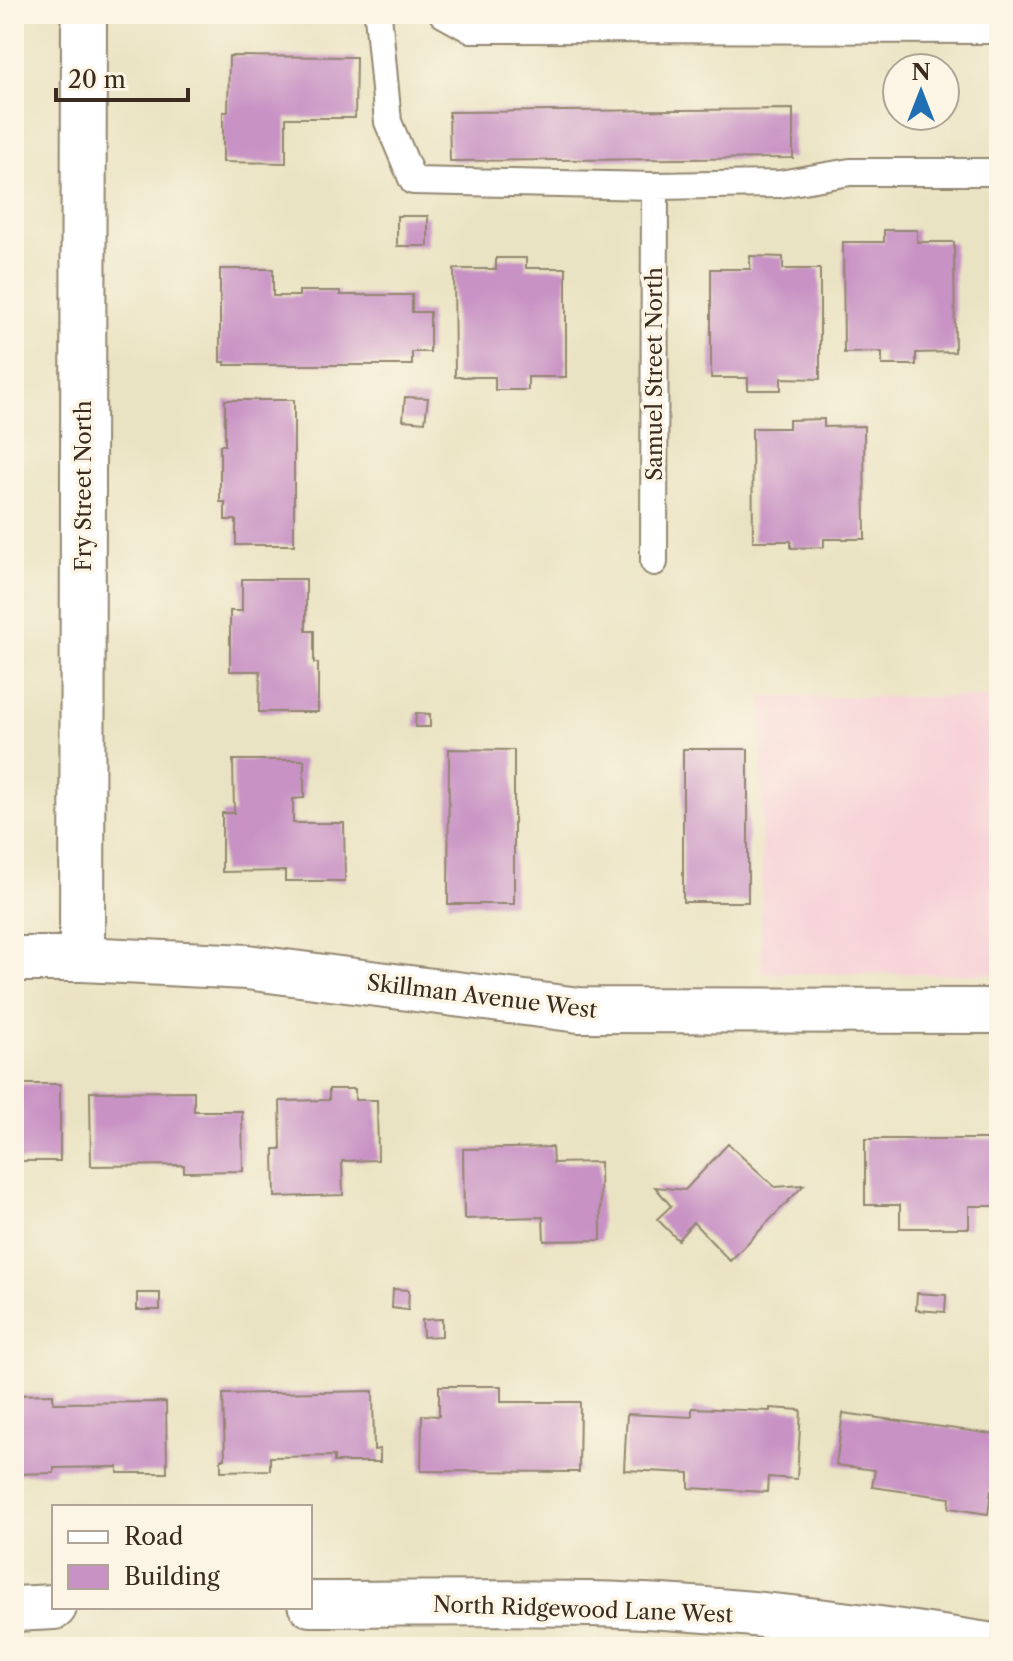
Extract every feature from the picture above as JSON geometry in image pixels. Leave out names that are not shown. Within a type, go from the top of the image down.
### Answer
[{"type":"street","name":"Fry Street North","points":[[82,959],[84,14]]},
{"type":"street","name":"Skillman Avenue West","points":[[14,959],[247,967],[579,1010],[999,1011]]},
{"type":"street","name":"North Ridgewood Lane West","points":[[312,1604],[590,1604],[745,1613],[999,1647]]},
{"type":"street","points":[[14,1609],[52,1607]]},
{"type":"lane","points":[[378,14],[388,122],[413,181],[655,186],[780,184],[850,172],[999,172]]},
{"type":"lane","points":[[443,14],[470,29],[999,30]]},
{"type":"lane","name":"Samuel Street North","points":[[654,562],[655,186]]},
{"type":"shaded area","points":[[762,697],[999,697],[999,974],[761,973]]},
{"type":"building","points":[[229,56],[356,57],[355,118],[286,118],[286,163],[223,162],[223,112],[228,112]]},
{"type":"building","points":[[793,109],[793,158],[450,161],[449,112]]},
{"type":"building","points":[[397,216],[428,216],[428,246],[397,246]]},
{"type":"building","points":[[884,230],[917,230],[917,242],[954,242],[955,352],[916,353],[916,365],[882,365],[882,352],[844,353],[843,242],[884,242]]},
{"type":"building","points":[[750,256],[783,257],[783,269],[820,269],[820,379],[781,378],[781,390],[748,390],[748,378],[711,378],[711,269],[750,269]]},
{"type":"building","points":[[496,258],[526,258],[526,268],[566,268],[566,377],[528,377],[528,390],[495,390],[495,377],[455,377],[454,269],[496,269]]},
{"type":"building","points":[[220,269],[273,269],[273,296],[299,296],[299,291],[340,291],[340,295],[412,295],[412,312],[430,312],[430,352],[412,352],[412,365],[225,365],[225,362],[220,362]]},
{"type":"building","points":[[405,397],[428,398],[425,422],[403,420]]},
{"type":"building","points":[[225,400],[294,400],[294,545],[236,545],[236,520],[225,520],[225,502],[220,502],[220,445],[225,445]]},
{"type":"building","points":[[824,419],[824,427],[864,426],[865,539],[824,539],[824,547],[791,548],[791,541],[753,541],[752,428],[789,428],[789,420]]},
{"type":"building","points":[[242,579],[306,579],[306,631],[314,631],[314,663],[318,663],[318,712],[259,712],[260,671],[230,671],[230,611],[242,611]]},
{"type":"building","points":[[416,713],[430,714],[430,727],[415,727]]},
{"type":"building","points":[[449,749],[514,750],[514,904],[448,904]]},
{"type":"building","points":[[683,749],[748,749],[748,902],[683,902]]},
{"type":"building","points":[[233,760],[304,760],[304,798],[293,799],[293,823],[344,823],[345,881],[285,881],[285,871],[222,872],[222,813],[234,813]]},
{"type":"building","points":[[14,1084],[60,1084],[60,1161],[14,1161]]},
{"type":"building","points":[[329,1089],[355,1089],[355,1100],[377,1100],[378,1160],[342,1161],[343,1195],[275,1197],[274,1149],[281,1149],[280,1101],[329,1100]]},
{"type":"building","points":[[194,1091],[194,1111],[242,1111],[243,1171],[184,1172],[184,1165],[91,1166],[90,1092]]},
{"type":"building","points":[[865,1139],[999,1139],[999,1206],[969,1206],[969,1228],[900,1228],[900,1205],[865,1205]]},
{"type":"building","points":[[728,1144],[775,1187],[804,1185],[730,1261],[693,1222],[678,1240],[657,1219],[671,1206],[655,1187],[685,1190]]},
{"type":"building","points":[[552,1147],[553,1163],[600,1162],[601,1240],[544,1241],[543,1217],[464,1219],[463,1149]]},
{"type":"building","points":[[393,1289],[409,1290],[408,1310],[392,1308]]},
{"type":"building","points":[[137,1293],[160,1293],[160,1310],[137,1310]]},
{"type":"building","points":[[917,1293],[946,1295],[945,1312],[916,1310]]},
{"type":"building","points":[[442,1319],[442,1336],[423,1337],[422,1320]]},
{"type":"building","points":[[439,1386],[501,1386],[501,1402],[580,1402],[579,1472],[421,1471],[422,1415],[439,1416]]},
{"type":"building","points":[[373,1391],[374,1450],[380,1449],[380,1462],[334,1462],[334,1456],[270,1457],[270,1470],[221,1471],[221,1459],[225,1459],[223,1394]]},
{"type":"building","points":[[53,1394],[53,1403],[166,1402],[167,1473],[118,1473],[118,1467],[54,1468],[54,1473],[14,1474],[14,1395]]},
{"type":"building","points":[[692,1408],[801,1410],[797,1479],[768,1477],[767,1492],[689,1488],[689,1473],[624,1470],[627,1414],[692,1417]]},
{"type":"building","points":[[843,1413],[999,1435],[996,1459],[999,1459],[999,1491],[991,1490],[988,1514],[949,1508],[950,1498],[872,1487],[875,1470],[836,1465]]}]
